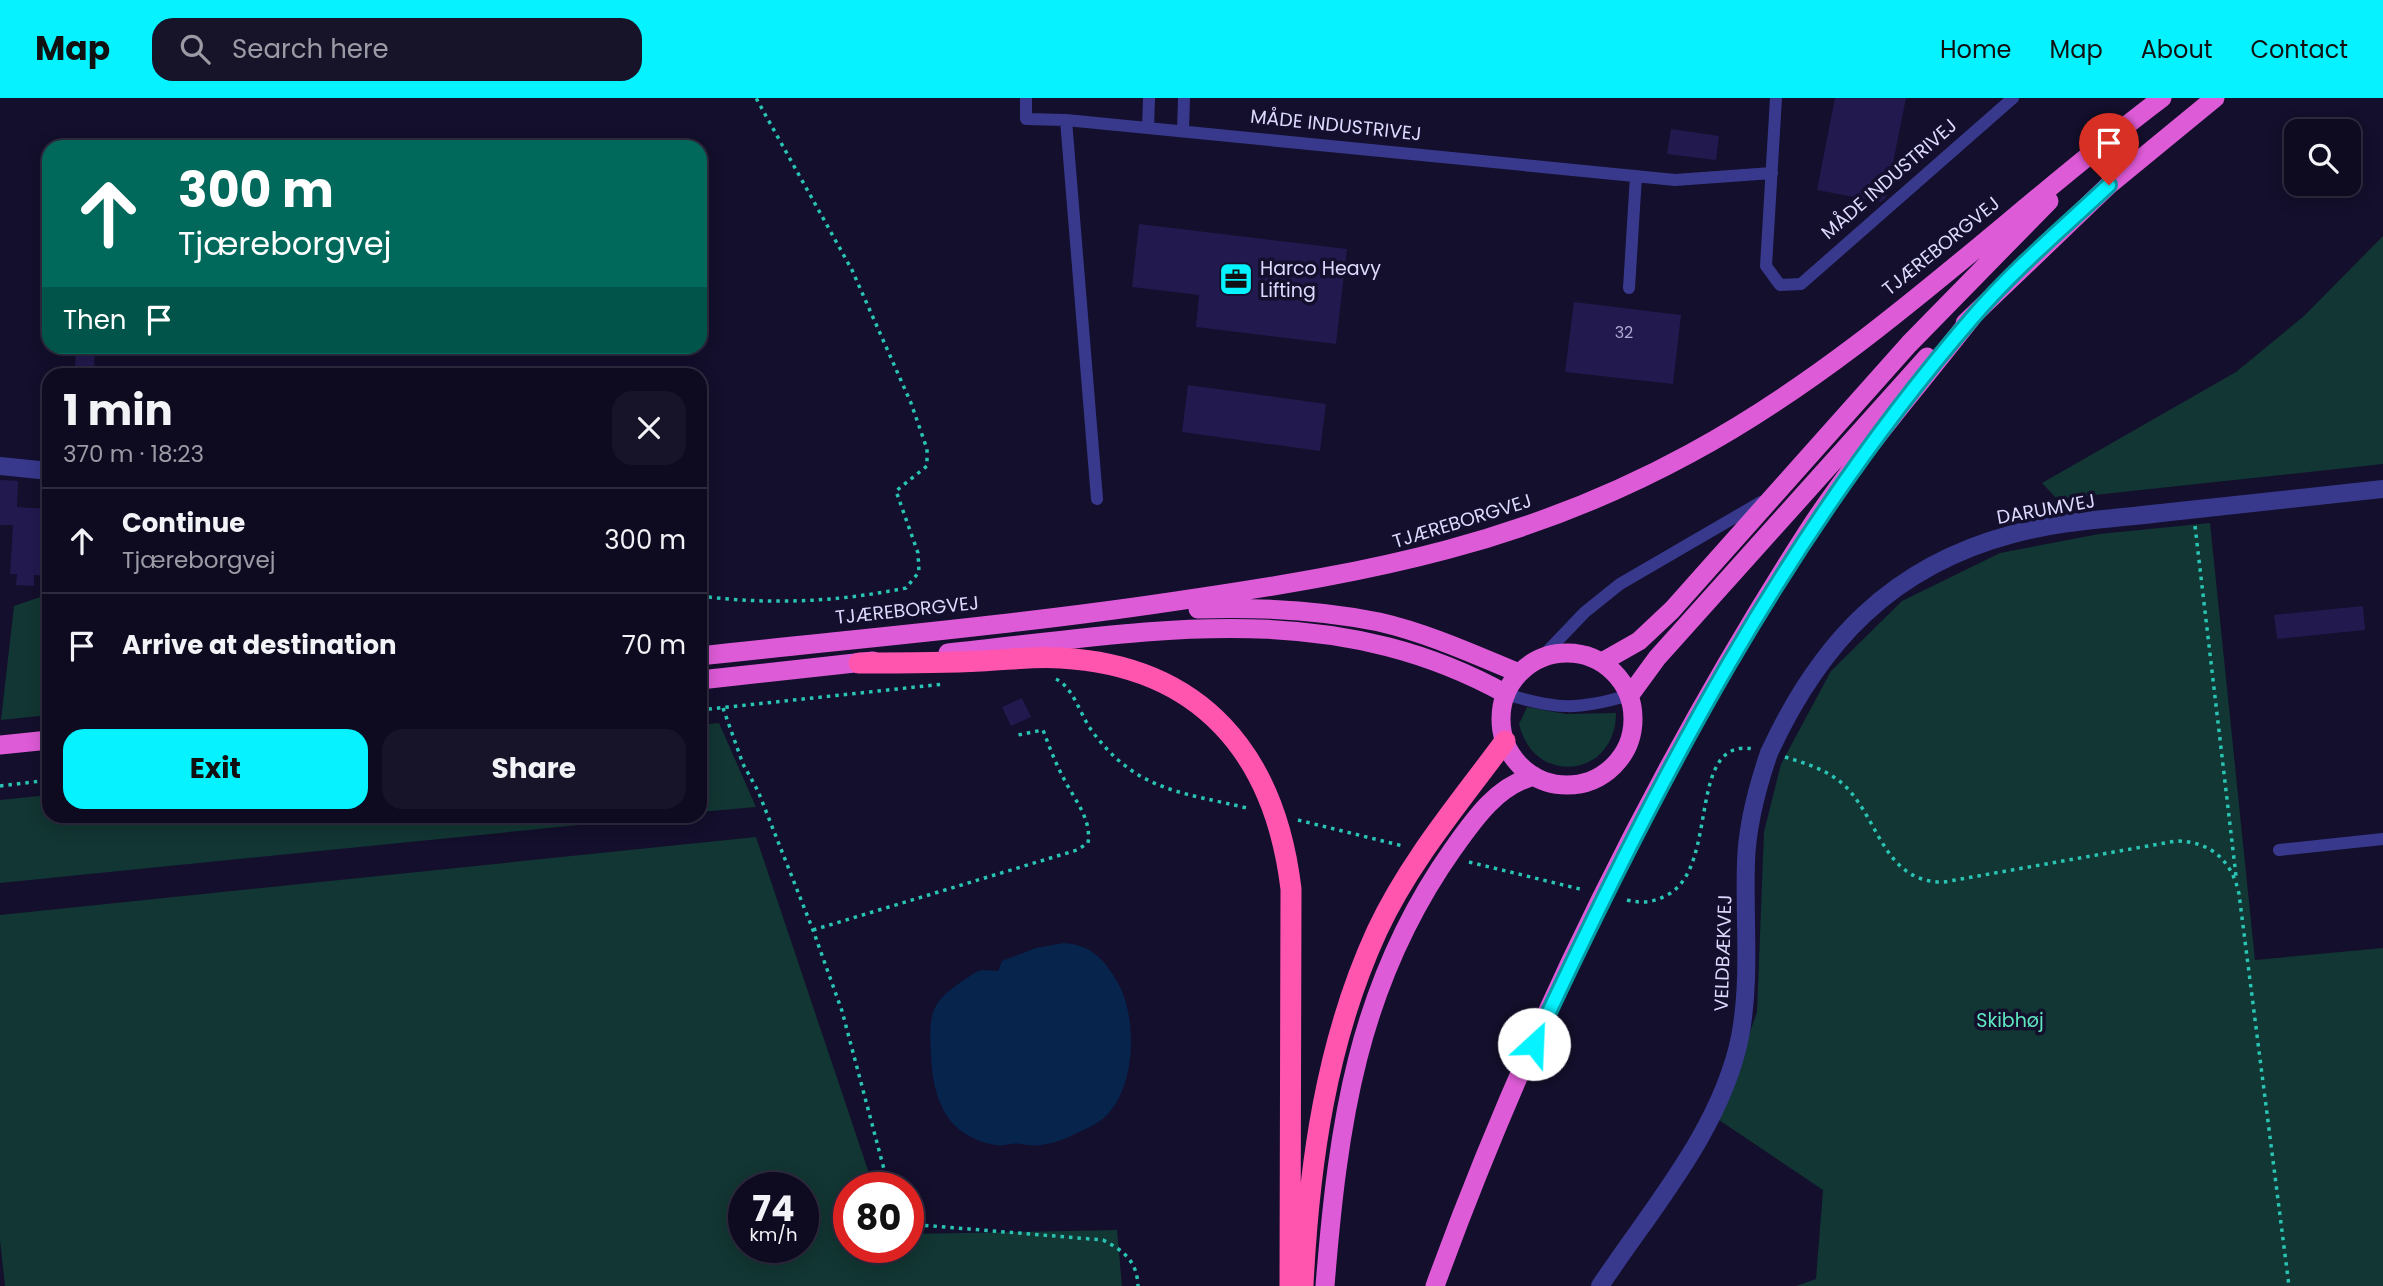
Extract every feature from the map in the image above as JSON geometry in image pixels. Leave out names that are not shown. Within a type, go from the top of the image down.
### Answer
[{"type":"highway","name":"TJÆREBORGVEJ","points":[[707,655],[1109,611],[1335,578],[1394,565],[1515,531],[1634,482],[1745,422],[1821,371],[2162,98]]},
{"type":"highway","points":[[1629,695],[1657,658],[1750,558],[1924,359],[1973,316],[2109,185],[2215,98]]},
{"type":"highway","name":"TJÆREBORGVEJ","points":[[1602,662],[1639,641],[1672,610],[1909,344],[2119,130]]},
{"type":"highway","points":[[1435,1286],[1534,1044],[1603,900],[1685,740],[1808,532],[1973,316]]},
{"type":"highway","points":[[1109,611],[1241,607],[1319,612],[1380,623],[1429,637],[1519,673]]},
{"type":"highway","points":[[707,679],[1154,631],[1238,626],[1300,630],[1360,639],[1409,652],[1470,675],[1506,694]]},
{"type":"highway","points":[[1572,652],[1602,662],[1613,671],[1629,695],[1634,712],[1633,730],[1627,748],[1603,775],[1587,782],[1569,785],[1534,776],[1517,761],[1505,741],[1502,718],[1506,694],[1519,673],[1541,658],[1572,652]]},
{"type":"highway","points":[[859,663],[1060,657],[1111,665],[1166,684],[1193,699],[1224,727],[1248,754],[1280,824],[1291,889],[1290,1286]]},
{"type":"highway","points":[[0,746],[42,741]]},
{"type":"highway","points":[[1303,1286],[1308,1206],[1316,1147],[1330,1068],[1354,993],[1377,931],[1411,871],[1505,741]]},
{"type":"highway","points":[[1325,1286],[1334,1175],[1353,1069],[1390,960],[1441,867],[1464,833],[1491,800],[1514,781],[1534,776]]},
{"type":"street","points":[[0,466],[42,470]]},
{"type":"street","name":"DARUMVEJ","points":[[1769,753],[1801,689],[1838,640],[1888,595],[1937,564],[1973,547],[2031,530],[2383,489]]},
{"type":"street","name":"VELDBÆKVEJ","points":[[1600,1286],[1696,1143],[1723,1089],[1739,1038],[1746,990],[1746,859],[1754,804],[1769,753]]},
{"type":"lane","name":"MÅDE INDUSTRIVEJ","points":[[1026,98],[1026,119],[1066,120],[1675,180],[1772,173]]},
{"type":"lane","points":[[1148,128],[1149,98]]},
{"type":"lane","points":[[1183,131],[1184,98]]},
{"type":"lane","name":"MÅDE INDUSTRIVEJ","points":[[1776,98],[1766,266],[1780,285],[1801,284],[2014,98]]},
{"type":"lane","points":[[1066,120],[1097,499]]},
{"type":"lane","points":[[1629,288],[1636,176]]},
{"type":"lane","points":[[1541,658],[1585,612],[1620,584],[1731,522],[1785,486]]},
{"type":"lane","points":[[1506,694],[1546,706],[1589,707],[1629,695]]},
{"type":"lane","points":[[2279,850],[2383,839]]},
{"type":"path","points":[[707,597],[750,602],[845,600],[906,588],[919,572],[918,553],[896,491],[927,466],[927,449],[852,270],[756,98]]},
{"type":"path","points":[[2193,510],[2236,878],[2289,1286]]},
{"type":"path","points":[[1053,678],[1067,686],[1097,737],[1116,760],[1135,775],[1163,788],[1253,809]]},
{"type":"path","points":[[707,709],[945,684]]},
{"type":"path","points":[[723,707],[743,764],[758,791],[813,930],[842,1011],[885,1172]]},
{"type":"path","points":[[813,930],[1077,850],[1088,844],[1089,835],[1084,816],[1063,777],[1043,730],[1018,735]]},
{"type":"path","points":[[1628,900],[1638,903],[1656,900],[1679,888],[1686,879],[1695,859],[1707,789],[1720,760],[1738,748],[1769,753],[1820,769],[1847,788],[1896,864],[1910,875],[1926,881],[1944,882],[2189,841],[2202,844],[2221,856],[2236,878]]},
{"type":"path","points":[[0,786],[42,781]]},
{"type":"path","points":[[1298,820],[1403,846]]},
{"type":"path","points":[[1469,862],[1586,890]]},
{"type":"path","points":[[924,1225],[1103,1240],[1122,1250],[1132,1262],[1138,1286]]},
{"type":"green space","points":[[2383,236],[2383,464],[2057,499],[2042,483],[2236,372],[2304,316]]},
{"type":"green space","name":"Skibhøj","points":[[2210,523],[2255,960],[2383,948],[2383,1286],[1796,1286],[1816,1279],[1823,1190],[1719,1120],[1757,1012],[1764,832],[1781,764],[1831,671],[1902,601],[2000,553],[2099,534]]},
{"type":"green space","points":[[42,596],[42,716],[1,720],[14,606]]},
{"type":"green space","points":[[1527,707],[1566,714],[1616,713],[1612,735],[1603,751],[1589,762],[1573,767],[1556,765],[1540,758],[1527,744],[1519,724]]},
{"type":"green space","points":[[719,723],[756,807],[707,811],[707,724]]},
{"type":"green space","points":[[42,796],[42,823],[599,823],[0,883],[0,800]]},
{"type":"green space","points":[[756,837],[869,1172],[833,1172],[833,1263],[924,1263],[924,1234],[1117,1230],[1122,1286],[5,1286],[0,1240],[0,915]]},
{"type":"water","points":[[1074,944],[1097,955],[1119,985],[1125,999],[1129,1015],[1131,1052],[1124,1087],[1117,1102],[1104,1118],[1088,1128],[1048,1144],[998,1145],[965,1134],[946,1114],[935,1087],[930,1030],[938,1003],[952,988],[976,972],[998,971],[1002,961],[1036,948]]},
{"type":"building","points":[[1835,98],[1906,98],[1886,198],[1881,202],[1817,190]]},
{"type":"building","points":[[1671,129],[1719,136],[1716,160],[1667,154]]},
{"type":"building","points":[[1139,224],[1347,249],[1336,344],[1196,327],[1199,295],[1132,287]]},
{"type":"building","points":[[1574,302],[1681,315],[1673,384],[1565,372]]},
{"type":"building","points":[[76,354],[95,354],[94,368],[75,368]]},
{"type":"building","points":[[1188,385],[1326,404],[1320,451],[1182,432]]},
{"type":"building","points":[[0,480],[18,481],[17,507],[42,509],[42,576],[34,575],[34,586],[16,585],[17,574],[10,574],[13,525],[0,525]]},
{"type":"building","points":[[2363,606],[2365,630],[2277,639],[2274,615]]},
{"type":"building","points":[[1022,698],[1031,717],[1011,726],[1002,707]]},
{"type":"place","name":"Harco Heavy Lifting","points":[[1236,279]]},
{"type":"route","points":[[1534,1044],[1578,949],[1672,764],[1746,633],[1808,532],[1858,462],[1973,316],[2109,185]]}]
